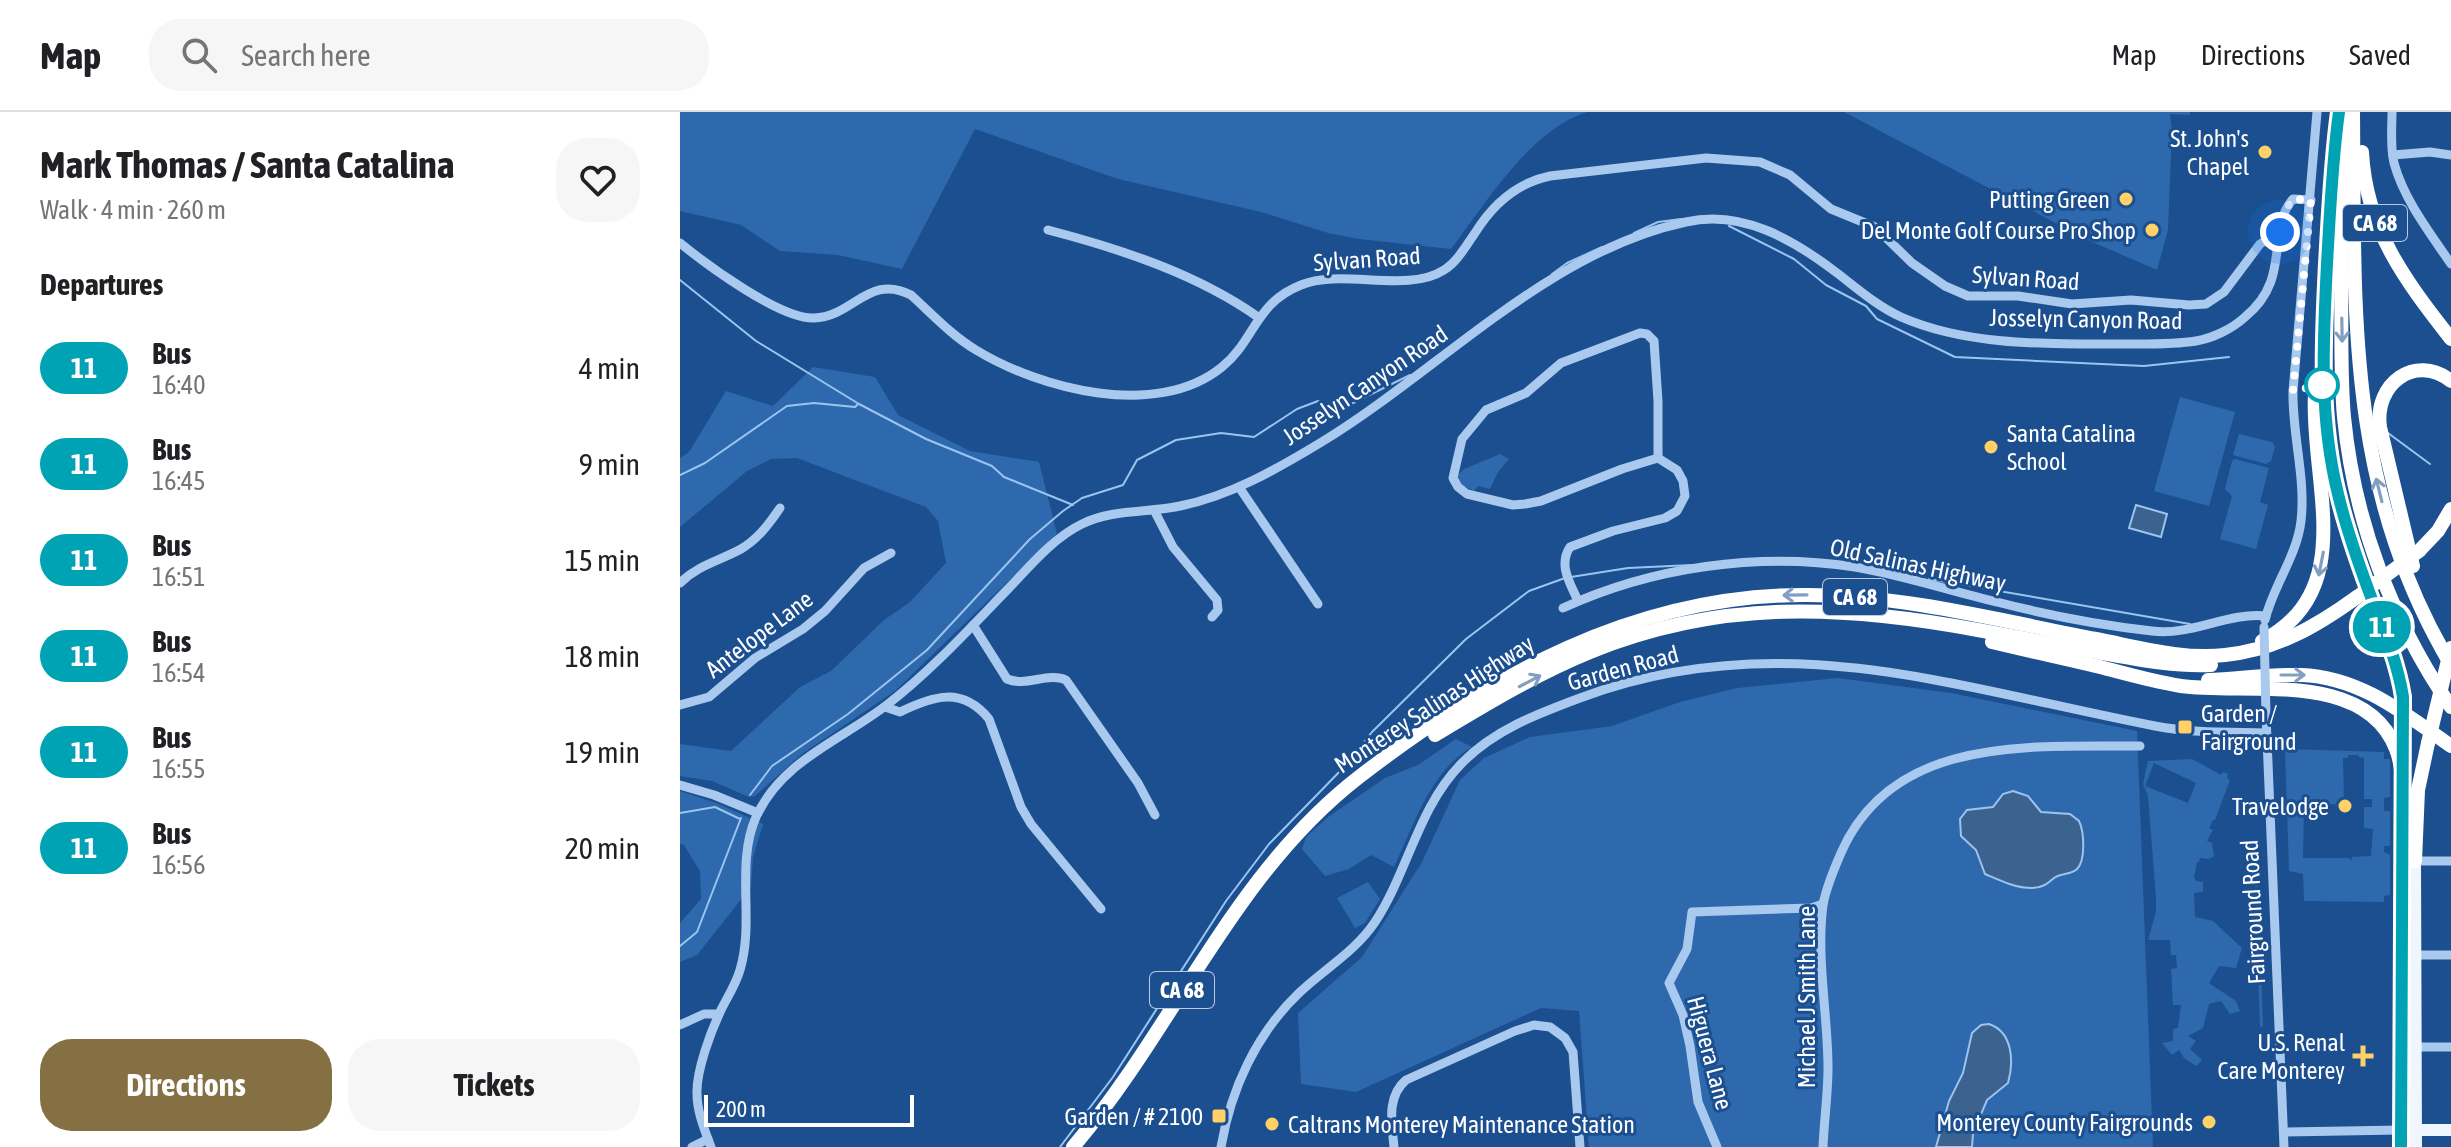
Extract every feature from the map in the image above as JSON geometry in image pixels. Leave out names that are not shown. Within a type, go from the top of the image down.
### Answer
[{"type":"highway","name":"CA 68","points":[[2176,653],[2220,652],[2262,641],[2295,617],[2312,592],[2321,571],[2324,541],[2314,420],[2315,382],[2323,347],[2332,165],[2340,112]]},
{"type":"highway","points":[[2340,112],[2343,387],[2350,462],[2360,509],[2384,582],[2416,649],[2451,707]]},
{"type":"highway","points":[[2353,112],[2357,353],[2365,429],[2378,489],[2395,545],[2417,602],[2445,645],[2418,790],[2409,861]]},
{"type":"highway","name":"CA 68","points":[[2359,112],[2364,174],[2372,213],[2391,254],[2451,342]]},
{"type":"highway","points":[[2323,347],[2324,416],[2337,492],[2354,551],[2395,659],[2402,688],[2404,796]]},
{"type":"highway","points":[[2451,381],[2428,371],[2405,374],[2386,390],[2379,413],[2405,539],[2451,665]]},
{"type":"highway","points":[[2420,555],[2451,509]]},
{"type":"highway","name":"CA 68","points":[[1883,615],[2142,660],[2197,665],[2243,660],[2281,649],[2317,633],[2420,555],[2451,523]]},
{"type":"highway","name":"Monterey Salinas Highway","points":[[1073,1147],[1118,1089],[1238,906],[1313,817],[1362,774],[1456,710],[1567,646],[1610,629],[1699,605],[1790,595],[1867,598],[2176,653]]},
{"type":"highway","points":[[2176,653],[2219,656],[2264,647],[2313,627],[2359,600]]},
{"type":"highway","name":"Monterey Salinas Highway","points":[[1297,837],[1342,797],[1414,747],[1542,674],[1604,646],[1674,625],[1732,614],[1805,610],[1883,615]]},
{"type":"highway","points":[[1883,615],[2194,688],[2308,691],[2340,698],[2370,716],[2391,740],[2398,755],[2409,861]]},
{"type":"highway","points":[[2104,668],[2187,680],[2293,675],[2327,678],[2370,692],[2451,746]]},
{"type":"main road","points":[[2401,1147],[2401,955],[2409,861]]},
{"type":"main road","points":[[2409,861],[2415,955],[2416,1147]]},
{"type":"main road","points":[[2401,1130],[2451,1130]]},
{"type":"street","name":"Fairground Road","points":[[2284,1147],[2265,733],[2264,627],[2297,540],[2302,518],[2293,400],[2317,112]]},
{"type":"street","points":[[2392,112],[2393,155],[2407,195],[2451,264]]},
{"type":"street","points":[[2393,155],[2416,152],[2451,155]]},
{"type":"street","name":"Sylvan Road","points":[[680,243],[768,304],[791,315],[826,317],[872,291],[901,290],[911,295],[961,340],[997,362],[1054,385],[1137,395],[1169,391],[1195,382],[1223,366],[1258,317],[1293,288],[1314,281],[1425,278],[1445,270],[1491,210],[1513,191],[1537,179],[1706,158],[1747,159],[1776,167],[1831,209],[1875,227],[1912,263],[1945,286],[1968,296],[2018,296],[2072,304],[2131,300],[2206,304],[2224,292],[2260,244],[2280,232]]},
{"type":"street","name":"Josselyn Canyon Road","points":[[710,1143],[697,1092],[698,1078],[719,1014],[743,962],[747,856],[758,813],[793,768],[885,707],[1049,548],[1074,528],[1106,516],[1178,507],[1239,487],[1294,459],[1373,410],[1555,276],[1610,247],[1674,224],[1699,219],[1725,219],[1770,232],[1804,249],[1886,310],[1934,328],[1999,339],[2096,344],[2200,340],[2237,324],[2258,305],[2272,281],[2288,204],[2293,199],[2311,200]]},
{"type":"street","points":[[1048,230],[1112,249],[1198,281],[1230,297],[1258,317]]},
{"type":"street","points":[[1640,333],[1647,334],[1654,341],[1658,458],[1541,501],[1519,505],[1467,494],[1455,482],[1452,473],[1462,439],[1486,410],[1526,393],[1561,363],[1640,333]]},
{"type":"street","points":[[1578,601],[1564,567],[1570,547],[1670,516],[1682,504],[1685,492],[1681,475],[1658,458]]},
{"type":"street","points":[[1239,487],[1318,604]]},
{"type":"street","points":[[680,583],[700,567],[750,543],[780,508]]},
{"type":"street","points":[[1154,510],[1173,547],[1217,600],[1218,610],[1212,617]]},
{"type":"street","name":"Antelope Lane","points":[[680,705],[709,697],[755,658],[803,629],[832,605],[864,568],[891,553]]},
{"type":"street","name":"Old Salinas Highway","points":[[1563,608],[1619,586],[1677,572],[1796,562],[1871,570],[2029,610],[2154,631],[2182,632],[2246,616],[2266,616]]},
{"type":"street","points":[[973,625],[1007,679],[1017,683],[1058,678],[1066,680],[1138,783],[1155,815]]},
{"type":"street","name":"Garden Road","points":[[1221,1147],[1231,1102],[1252,1056],[1297,995],[1355,947],[1373,925],[1395,886],[1430,808],[1451,775],[1471,754],[1499,733],[1549,710],[1659,676],[1732,665],[1813,663],[1917,676],[2157,726],[2265,733]]},
{"type":"street","points":[[885,707],[900,712],[922,701],[941,697],[969,702],[980,709],[989,719],[1026,816],[1101,909]]},
{"type":"street","name":"Michael J Smith Lane","points":[[1823,1147],[1828,1068],[1822,992],[1823,904],[1845,845],[1866,812],[1899,783],[1933,765],[1970,754],[1999,750],[2140,746]]},
{"type":"street","points":[[680,785],[758,813]]},
{"type":"street","points":[[2409,861],[2451,861]]},
{"type":"street","name":"Higuera Lane","points":[[1717,1147],[1698,1102],[1683,1015],[1669,983],[1687,949],[1692,912],[1811,908],[1823,904]]},
{"type":"street","points":[[2401,955],[2451,955]]},
{"type":"street","points":[[680,1025],[704,1014],[719,1014]]},
{"type":"street","points":[[1394,1147],[1392,1106],[1400,1085],[1426,1070],[1515,1031],[1542,1025],[1565,1038],[1573,1052],[1580,1147]]},
{"type":"street","points":[[2402,1047],[2451,1047]]},
{"type":"street","points":[[2284,1132],[2401,1130]]},
{"type":"street","points":[[692,1147],[710,1143]]},
{"type":"shaded area","points":[[680,112],[1587,112],[1566,121],[1528,151],[1494,190],[1451,249],[1328,233],[1261,212],[1118,179],[975,129],[902,269],[838,255],[780,251],[741,225],[680,211]]},
{"type":"shaded area","points":[[1844,112],[2190,112],[2190,115],[2170,114],[2168,230],[2157,270],[2090,241]]},
{"type":"shaded area","points":[[813,367],[875,377],[898,415],[970,451],[1039,462],[1057,534],[895,691],[802,754],[755,796],[749,797],[712,781],[680,776],[680,744],[731,751],[800,687],[831,671],[884,620],[910,602],[946,563],[938,521],[926,507],[797,458],[771,459],[747,471],[680,527],[680,458],[689,452],[726,391],[773,406]]},
{"type":"shaded area","points":[[2180,397],[2235,412],[2209,506],[2154,491]]},
{"type":"shaded area","points":[[2239,434],[2272,442],[2275,447],[2271,461],[2266,464],[2233,455]]},
{"type":"shaded area","points":[[1500,454],[1509,459],[1490,489],[1478,486],[1474,491],[1463,486],[1457,476],[1464,469]]},
{"type":"shaded area","points":[[2235,459],[2269,468],[2260,502],[2268,505],[2256,549],[2220,539],[2232,496],[2225,489]]},
{"type":"shaded area","points":[[2136,505],[2167,514],[2161,537],[2129,528]]},
{"type":"shaded area","points":[[1838,678],[1951,693],[2137,731],[2153,1147],[1589,1147],[1579,1011],[1541,1008],[1356,1092],[1301,1084],[1298,1013],[1362,957],[1422,862],[1460,780],[1484,758],[1530,737],[1612,726],[1680,702],[1737,688]]},
{"type":"shaded area","points":[[1456,739],[1472,747],[1445,770],[1434,785],[1394,867],[1371,855],[1349,869],[1325,876],[1302,849],[1306,837],[1328,817],[1385,778],[1418,765]]},
{"type":"shaded area","points":[[2285,749],[2384,752],[2384,759],[2390,759],[2390,797],[2384,798],[2384,811],[2390,811],[2390,846],[2384,846],[2384,852],[2390,855],[2390,895],[2384,896],[2384,902],[2304,901],[2303,874],[2289,871]],"holes":[[[2358,755],[2364,758],[2364,799],[2372,799],[2372,807],[2364,807],[2364,828],[2373,829],[2371,856],[2352,857],[2352,860],[2303,858],[2304,805],[2344,804],[2343,758]]]},
{"type":"shaded area","points":[[2192,759],[2221,775],[2223,772],[2228,774],[2230,780],[2209,828],[2213,830],[2207,841],[2212,843],[2214,856],[2200,858],[2197,862],[2194,877],[2196,881],[2203,882],[2203,892],[2194,893],[2195,917],[2213,921],[2242,948],[2236,968],[2219,966],[2209,983],[2236,1001],[2240,1011],[2230,1014],[2221,1001],[2209,1004],[2203,1028],[2188,1036],[2196,1041],[2190,1049],[2202,1060],[2196,1066],[2179,1050],[2172,1055],[2162,1043],[2173,1041],[2173,1029],[2178,1028],[2181,1005],[2173,1005],[2171,969],[2177,968],[2176,955],[2171,955],[2170,940],[2148,940],[2156,912],[2156,898],[2148,796],[2143,784],[2148,761]],"holes":[[[2154,763],[2196,783],[2188,803],[2145,786]]]},
{"type":"shaded area","points":[[680,791],[763,824],[753,857],[751,887],[697,955],[680,962],[680,923],[701,899],[700,871],[684,845],[680,844]]},
{"type":"shaded area","points":[[2013,791],[2028,796],[2041,812],[2070,814],[2079,821],[2083,845],[2082,859],[2077,869],[2036,888],[2013,885],[1985,874],[1976,850],[1961,836],[1960,819],[1967,810],[1993,807],[2003,794]]},
{"type":"shaded area","points":[[2256,839],[2263,1026],[2260,1027],[2254,846]]},
{"type":"shaded area","points":[[1368,882],[1380,899],[1365,923],[1355,928],[1337,898]]},
{"type":"shaded area","points":[[1989,1024],[2003,1034],[2010,1049],[2008,1083],[1987,1100],[1973,1133],[1972,1147],[1936,1147],[1949,1101],[1963,1073],[1972,1033],[1981,1025]]},
{"type":"waterway","points":[[1634,233],[1658,222],[1681,219]]},
{"type":"waterway","points":[[1729,226],[1794,259],[1826,285],[1866,306],[1877,319],[1955,357],[2144,366],[2229,357]]},
{"type":"waterway","points":[[1552,274],[1567,263],[1602,247]]},
{"type":"waterway","points":[[680,280],[756,341],[859,404],[926,439],[992,466],[1004,477],[1073,505]]},
{"type":"waterway","points":[[750,795],[772,766],[848,714],[927,650],[1030,539],[1082,498],[1123,485],[1137,460],[1176,440],[1221,433],[1254,437],[1297,409],[1318,401],[1337,411],[1410,375]]},
{"type":"waterway","points":[[680,475],[705,463],[787,406],[814,403],[855,407],[858,404]]},
{"type":"waterway","points":[[2388,433],[2430,464]]},
{"type":"waterway","points":[[1571,577],[1628,568],[1692,565]]},
{"type":"waterway","points":[[1060,1147],[1113,1077],[1226,901],[1269,844],[1346,765],[1372,732],[1466,639],[1529,591],[1565,578]]},
{"type":"waterway","points":[[1929,579],[2190,624]]},
{"type":"waterway","points":[[680,813],[715,807],[740,819]]},
{"type":"waterway","points":[[680,946],[697,932],[741,818]]},
{"type":"bus line","name":"11","points":[[2339,112],[2332,165],[2322,385],[2329,447],[2341,507],[2354,551],[2395,659],[2403,697],[2401,1147]]},
{"type":"place","name":"St. John's Chapel","points":[[2265,152]]},
{"type":"place","name":"Putting Green","points":[[2126,199]]},
{"type":"place","name":"Del Monte Golf Course Pro Shop","points":[[2152,230]]},
{"type":"place","name":"Santa Catalina School","points":[[1991,447]]},
{"type":"place","name":"Garden / Fairground","points":[[2185,727]]},
{"type":"place","name":"Travelodge","points":[[2345,806]]},
{"type":"place","name":"U.S. Renal Care Monterey","points":[[2363,1056]]},
{"type":"place","name":"Garden / # 2100","points":[[1219,1116]]},
{"type":"place","name":"Monterey County Fairgrounds","points":[[2209,1122]]},
{"type":"place","name":"Caltrans Monterey Maintenance Station","points":[[1272,1124]]},
{"type":"route","points":[[2280,232],[2288,204],[2293,199],[2311,200],[2293,391],[2322,385]]}]
